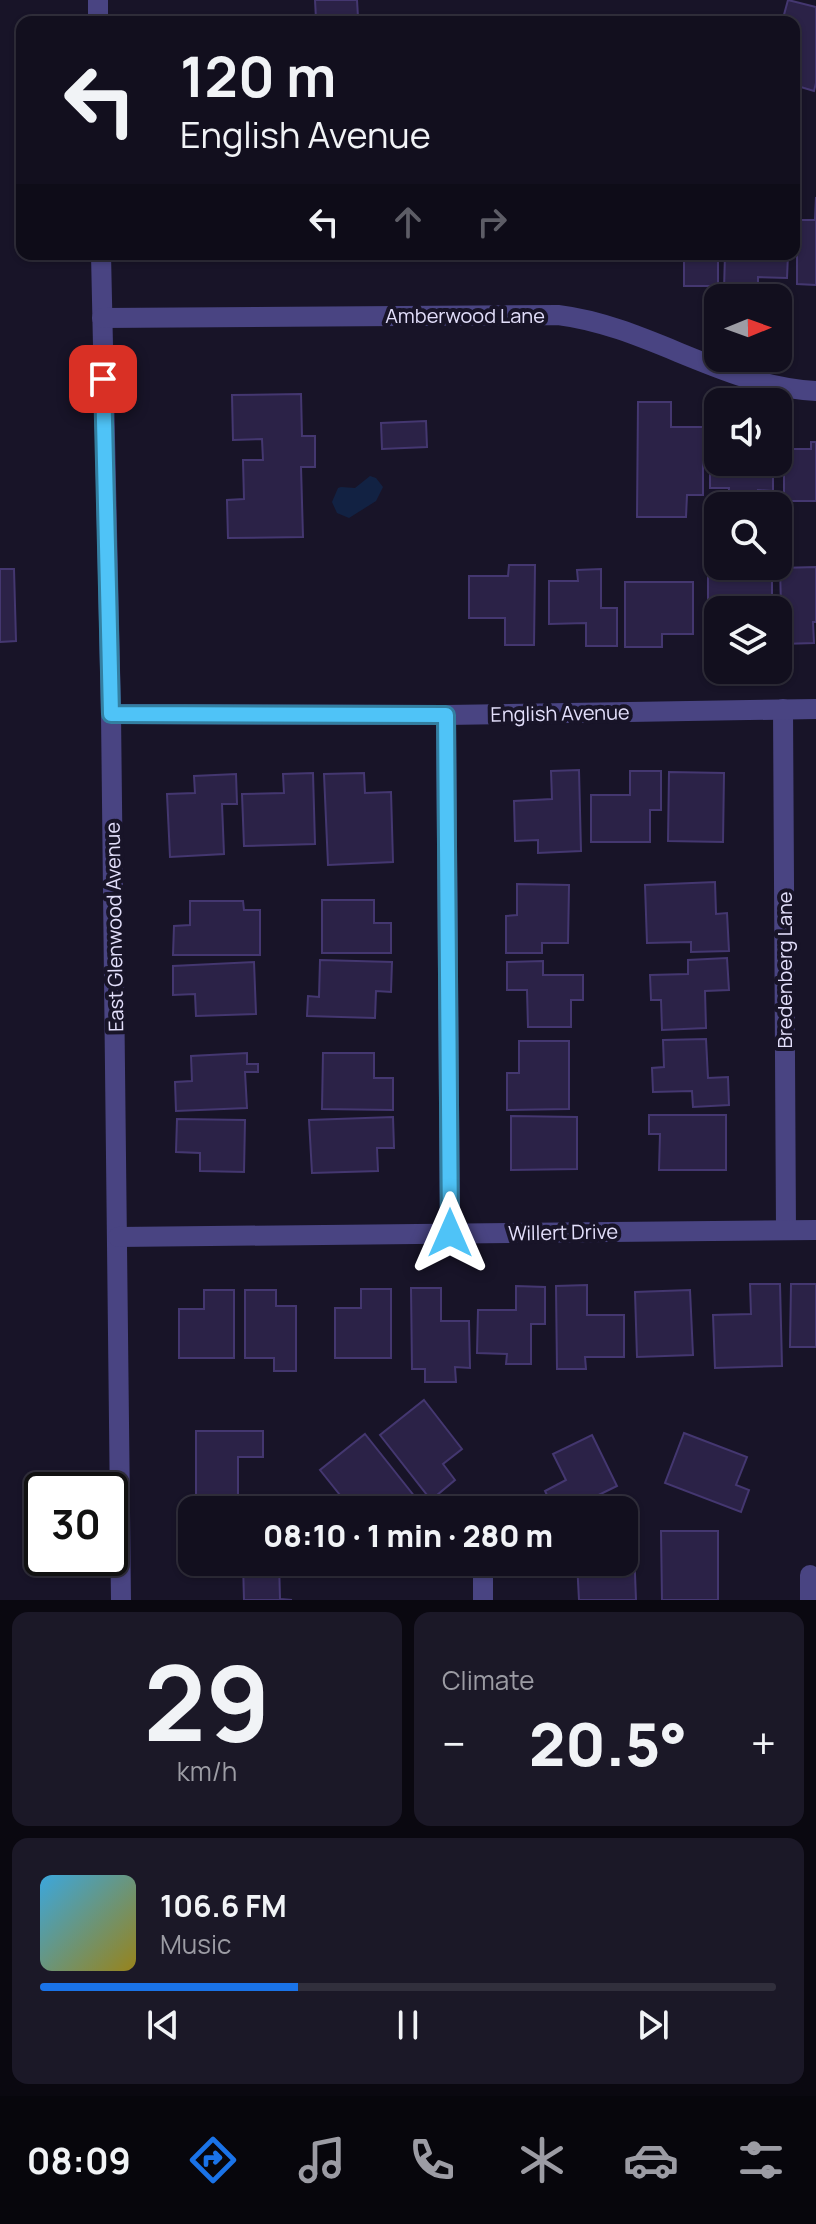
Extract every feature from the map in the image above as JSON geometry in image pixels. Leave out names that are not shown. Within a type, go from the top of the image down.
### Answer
[{"type":"street","name":"East Glenwood Avenue","points":[[101,260],[111,714],[121,1600]]},
{"type":"street","name":"Amberwood Lane","points":[[102,318],[566,316],[610,326],[749,379],[816,391]]},
{"type":"street","name":"Bredenberg Lane","points":[[783,709],[786,1230]]},
{"type":"street","name":"English Avenue","points":[[111,714],[446,715],[816,709]]},
{"type":"street","points":[[446,715],[450,1233]]},
{"type":"street","name":"Willert Drive","points":[[118,1237],[816,1230]]},
{"type":"street","points":[[810,1575],[810,1600]]},
{"type":"street","points":[[483,1576],[483,1600]]},
{"type":"water","points":[[370,476],[383,487],[376,501],[349,518],[337,513],[332,502],[338,488],[355,488]]},
{"type":"building","points":[[315,0],[357,0],[358,16],[316,16]]},
{"type":"building","points":[[788,0],[816,7],[814,91],[800,87],[800,16],[784,16]]},
{"type":"building","points":[[816,197],[816,285],[797,284],[800,220],[815,220]]},
{"type":"building","points":[[684,260],[718,260],[718,284],[684,286]]},
{"type":"building","points":[[725,260],[788,260],[787,278],[758,277],[758,284],[724,284]]},
{"type":"building","points":[[301,394],[302,436],[315,436],[315,467],[301,467],[303,537],[228,538],[227,500],[244,499],[243,460],[263,460],[262,439],[233,440],[232,395]]},
{"type":"building","points":[[638,402],[671,402],[671,427],[703,427],[703,495],[687,495],[686,517],[637,517]]},
{"type":"building","points":[[426,421],[427,447],[382,449],[381,423]]},
{"type":"building","points":[[811,442],[816,442],[816,501],[792,501],[792,492],[784,492],[784,476],[792,476],[792,449],[811,449]]},
{"type":"building","points":[[710,476],[773,476],[773,491],[729,492],[729,488],[710,488]]},
{"type":"building","points":[[509,565],[535,565],[534,645],[505,645],[505,618],[469,618],[469,576],[508,576]]},
{"type":"building","points":[[816,567],[814,643],[792,644],[792,596],[781,596],[780,580],[792,580],[792,568]]},
{"type":"building","points":[[0,569],[14,569],[16,641],[0,642]]},
{"type":"building","points":[[601,569],[601,608],[617,608],[617,646],[586,646],[586,623],[549,624],[549,581],[578,581],[577,570]]},
{"type":"building","points":[[708,580],[772,580],[772,596],[708,596]]},
{"type":"building","points":[[625,582],[693,582],[693,634],[662,634],[662,647],[625,647]]},
{"type":"building","points":[[579,770],[581,851],[538,853],[538,840],[515,841],[514,801],[552,799],[551,771]]},
{"type":"building","points":[[630,771],[661,771],[661,810],[650,810],[650,842],[591,842],[591,795],[630,795]]},
{"type":"building","points":[[669,772],[724,773],[723,842],[668,841]]},
{"type":"building","points":[[313,773],[315,844],[244,846],[242,794],[284,793],[283,774]]},
{"type":"building","points":[[364,773],[365,793],[391,792],[393,862],[328,865],[324,774]]},
{"type":"building","points":[[236,774],[237,804],[222,804],[224,854],[170,857],[167,794],[195,793],[194,776]]},
{"type":"building","points":[[715,882],[716,914],[727,913],[729,951],[691,952],[691,942],[647,943],[645,885]]},
{"type":"building","points":[[517,884],[569,885],[568,943],[542,943],[542,953],[506,953],[506,916],[517,915]]},
{"type":"building","points":[[322,900],[374,900],[374,923],[391,923],[391,953],[322,953]]},
{"type":"building","points":[[190,901],[243,901],[244,910],[260,910],[260,955],[173,955],[174,926],[190,925]]},
{"type":"building","points":[[727,958],[729,990],[705,991],[706,1028],[662,1030],[661,1000],[651,1000],[650,975],[688,974],[688,960]]},
{"type":"building","points":[[320,960],[392,962],[391,992],[376,991],[375,1018],[307,1016],[308,996],[319,997]]},
{"type":"building","points":[[543,961],[543,975],[583,975],[583,1000],[571,1000],[571,1027],[528,1027],[527,990],[507,990],[507,962]]},
{"type":"building","points":[[254,962],[256,1014],[196,1016],[195,994],[173,995],[173,966]]},
{"type":"building","points":[[706,1039],[708,1078],[728,1077],[729,1105],[693,1107],[692,1091],[653,1092],[652,1068],[664,1067],[663,1040]]},
{"type":"building","points":[[519,1041],[569,1041],[569,1109],[507,1110],[507,1073],[519,1073]]},
{"type":"building","points":[[247,1053],[247,1064],[258,1064],[258,1072],[245,1072],[247,1108],[176,1111],[175,1082],[192,1081],[191,1056]]},
{"type":"building","points":[[323,1053],[374,1053],[374,1078],[393,1078],[393,1110],[322,1109]]},
{"type":"building","points":[[649,1115],[726,1115],[726,1170],[659,1170],[660,1134],[649,1134]]},
{"type":"building","points":[[511,1116],[577,1117],[577,1169],[511,1170]]},
{"type":"building","points":[[393,1117],[394,1148],[377,1148],[378,1171],[312,1173],[309,1120]]},
{"type":"building","points":[[177,1119],[245,1120],[244,1172],[200,1171],[200,1153],[176,1152]]},
{"type":"building","points":[[750,1284],[780,1284],[782,1366],[715,1368],[713,1315],[751,1314]]},
{"type":"building","points":[[791,1284],[816,1284],[816,1347],[790,1347]]},
{"type":"building","points":[[587,1285],[587,1315],[624,1315],[624,1357],[585,1357],[586,1369],[557,1369],[556,1286]]},
{"type":"building","points":[[516,1286],[545,1287],[545,1324],[531,1324],[531,1364],[506,1364],[507,1354],[477,1353],[478,1310],[516,1310]]},
{"type":"building","points":[[411,1288],[441,1288],[441,1321],[469,1321],[470,1368],[455,1367],[456,1382],[425,1382],[425,1369],[412,1369]]},
{"type":"building","points":[[361,1289],[391,1289],[391,1358],[335,1358],[335,1308],[361,1308]]},
{"type":"building","points":[[204,1290],[234,1290],[234,1358],[179,1358],[179,1309],[204,1309]]},
{"type":"building","points":[[245,1290],[276,1290],[276,1306],[296,1306],[296,1371],[274,1371],[274,1358],[245,1358]]},
{"type":"building","points":[[690,1290],[693,1355],[637,1357],[635,1292]]},
{"type":"building","points":[[424,1400],[462,1449],[443,1464],[455,1480],[436,1496],[428,1496],[380,1435]]},
{"type":"building","points":[[196,1431],[263,1431],[263,1457],[238,1457],[238,1496],[196,1496]]},
{"type":"building","points":[[684,1433],[747,1457],[736,1485],[749,1490],[741,1512],[665,1483]]},
{"type":"building","points":[[365,1434],[414,1496],[341,1496],[320,1470]]},
{"type":"building","points":[[592,1435],[617,1486],[597,1496],[547,1496],[545,1491],[566,1480],[553,1454]]},
{"type":"building","points":[[661,1531],[718,1531],[718,1600],[662,1600]]},
{"type":"building","points":[[243,1576],[279,1576],[280,1599],[292,1600],[244,1600]]},
{"type":"building","points":[[578,1576],[635,1576],[636,1600],[579,1600]]},
{"type":"route","points":[[103,379],[111,714],[446,715],[450,1233]]}]
